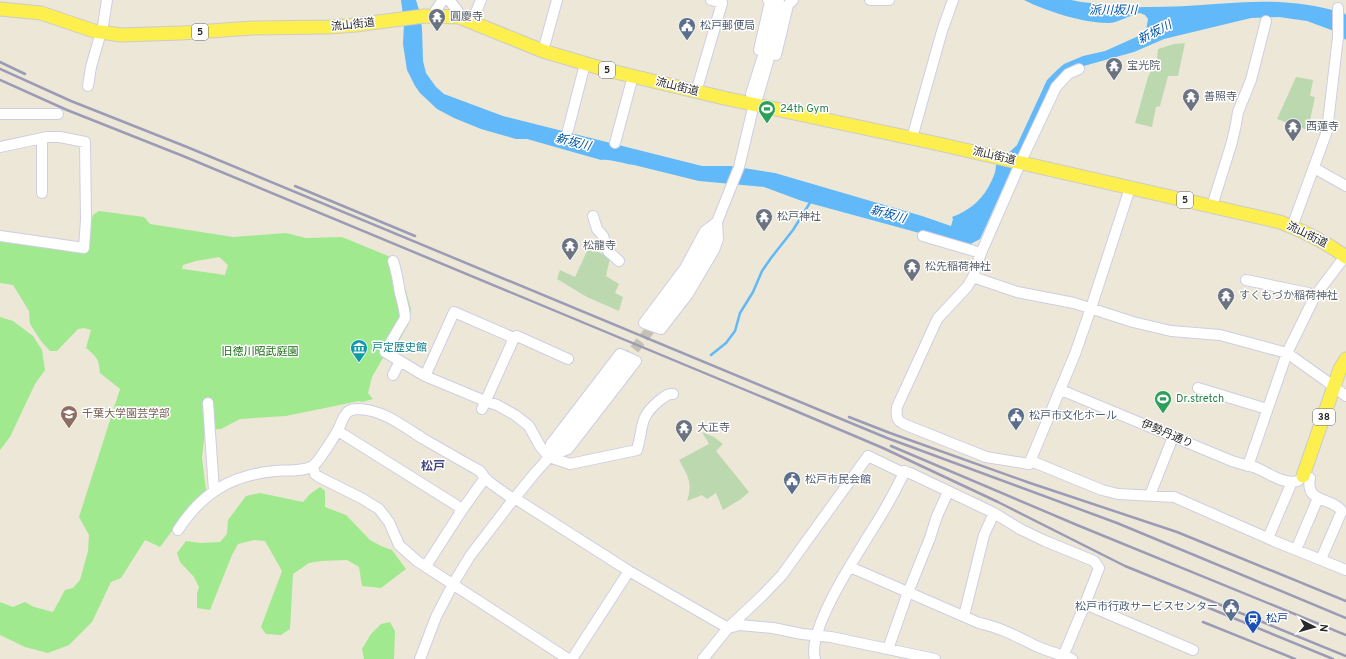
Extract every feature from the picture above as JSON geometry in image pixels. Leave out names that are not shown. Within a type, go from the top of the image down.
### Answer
[{"type":"main road","name":"流山街道","points":[[0,9],[15,5],[101,32],[121,34],[182,33],[252,28],[324,28],[427,16],[468,20],[543,51],[586,64],[696,92],[1002,158],[1273,221],[1292,227],[1323,242],[1346,256]]},
{"type":"main road","name":"38","points":[[1340,392],[1340,370],[1346,359]]},
{"type":"main road","name":"38","points":[[1302,479],[1346,377]]},
{"type":"street","points":[[88,86],[91,66],[101,32],[107,0]]},
{"type":"street","points":[[427,16],[443,0]]},
{"type":"street","points":[[449,0],[468,20],[481,0]]},
{"type":"street","points":[[543,51],[557,0]]},
{"type":"street","points":[[696,92],[722,3],[711,0]]},
{"type":"street","points":[[761,62],[758,54],[770,2],[768,0]]},
{"type":"street","points":[[754,104],[751,94],[767,43],[771,38],[779,0]]},
{"type":"street","points":[[766,71],[776,56],[788,5],[793,0]]},
{"type":"street","points":[[870,0],[889,0]]},
{"type":"street","points":[[912,138],[942,31],[953,0]]},
{"type":"street","points":[[1292,227],[1327,131],[1341,41],[1340,7]]},
{"type":"street","points":[[1212,206],[1232,142],[1238,112],[1251,80],[1266,21]]},
{"type":"street","points":[[657,321],[695,267],[706,247],[733,185],[739,167],[754,104],[766,71],[773,44],[771,38]]},
{"type":"street","points":[[568,130],[586,64]]},
{"type":"street","points":[[1079,69],[1068,74],[1056,87],[1019,162],[981,253],[973,277],[967,287],[938,318],[906,385],[898,406],[896,416],[902,423],[986,457],[1029,464],[1061,390],[1091,308],[1130,188]]},
{"type":"street","points":[[615,143],[633,76]]},
{"type":"street","points":[[0,114],[27,111],[58,114]]},
{"type":"street","points":[[0,147],[60,137],[85,142],[86,220],[84,248],[0,236]]},
{"type":"street","points":[[42,139],[42,193]]},
{"type":"street","points":[[1314,168],[1345,183]]},
{"type":"street","points":[[593,216],[597,229],[603,236],[608,251],[619,261]]},
{"type":"street","points":[[717,222],[718,238],[714,250],[688,294],[661,329],[644,323],[685,268],[705,231],[717,222]]},
{"type":"street","points":[[923,236],[981,253]]},
{"type":"street","points":[[1248,466],[1286,353],[1315,296],[1346,256]]},
{"type":"street","points":[[393,261],[398,274],[398,286],[405,318],[385,352],[425,376],[484,405],[507,410],[522,419],[529,426],[540,446],[549,457],[570,464],[637,450],[645,416],[649,409],[668,394],[673,394]]},
{"type":"street","points":[[973,277],[1017,292],[1047,297],[1091,308],[1133,322],[1171,331],[1220,335],[1286,353],[1340,392]]},
{"type":"street","points":[[1246,280],[1315,296]]},
{"type":"street","points":[[425,376],[454,312],[514,338],[517,336],[568,359]]},
{"type":"street","points":[[484,405],[514,338]]},
{"type":"street","points":[[620,354],[636,361],[568,449],[549,457],[551,444],[620,354]]},
{"type":"street","points":[[393,375],[400,361]]},
{"type":"street","points":[[420,659],[436,617],[452,584],[470,556],[514,499],[562,443],[625,361]]},
{"type":"street","points":[[1198,388],[1267,409]]},
{"type":"street","name":"伊勢丹通り","points":[[1061,390],[1173,437],[1285,481],[1302,479]]},
{"type":"street","points":[[208,403],[214,491]]},
{"type":"street","points":[[178,530],[197,505],[214,491],[244,476],[275,470],[305,469],[313,466],[338,431],[345,414],[351,410],[361,409],[378,412],[480,471],[485,478],[513,499],[516,499],[629,572],[728,628],[740,625],[774,628],[802,634],[817,635],[935,659]]},
{"type":"street","points":[[338,431],[462,510]]},
{"type":"street","points":[[1150,495],[1173,437]]},
{"type":"street","points":[[703,659],[728,628],[782,575],[868,456],[994,513],[1020,529],[1045,541],[1094,561],[1099,568],[1066,658],[991,625],[979,623],[850,567]]},
{"type":"street","points":[[1031,461],[1102,490],[1118,494],[1174,497],[1318,560],[1321,559],[1346,570]]},
{"type":"street","points":[[313,466],[314,474],[364,499],[383,512],[399,545],[418,561],[568,659]]},
{"type":"street","points":[[815,659],[814,645],[817,635],[839,584],[882,515],[905,472]]},
{"type":"street","points":[[426,566],[462,510],[485,478]]},
{"type":"street","points":[[1264,537],[1302,479],[1318,498],[1343,510],[1321,559]]},
{"type":"street","points":[[888,649],[937,516],[948,492]]},
{"type":"street","points":[[1296,550],[1318,498]]},
{"type":"street","points":[[964,616],[984,535],[994,513]]},
{"type":"street","points":[[572,659],[629,572]]},
{"type":"street","points":[[1085,604],[1193,650]]},
{"type":"green space","points":[[1185,43],[1178,76],[1168,76],[1160,106],[1156,107],[1152,127],[1135,123],[1148,77],[1157,58],[1158,49],[1174,44]]},
{"type":"green space","points":[[1296,77],[1313,80],[1310,96],[1315,97],[1308,130],[1277,119]]},
{"type":"green space","name":"旧徳川昭武庭園","points":[[99,211],[144,217],[150,224],[233,237],[286,233],[306,238],[342,237],[393,258],[398,264],[411,309],[408,325],[399,341],[384,354],[372,377],[368,393],[373,399],[286,416],[240,419],[221,429],[205,430],[202,458],[206,490],[196,499],[160,547],[145,540],[121,578],[111,582],[92,622],[69,645],[48,653],[25,647],[0,635],[0,602],[13,607],[25,602],[34,607],[53,612],[65,590],[73,588],[80,580],[88,551],[89,535],[79,517],[120,389],[100,373],[97,359],[86,348],[91,330],[84,328],[78,329],[57,351],[50,351],[41,341],[30,324],[29,311],[13,285],[0,283],[0,232],[57,241],[78,241],[86,239],[93,215]],"holes":[[[219,257],[228,265],[225,275],[182,270],[183,265]]]},
{"type":"green space","points":[[589,247],[610,258],[606,276],[619,284],[615,293],[623,297],[619,311],[587,297],[557,279],[560,270],[575,277]]},
{"type":"green space","points":[[0,317],[13,321],[33,336],[42,350],[45,370],[35,384],[10,437],[0,450]]},
{"type":"green space","points":[[702,432],[714,437],[723,444],[716,451],[749,492],[741,499],[723,510],[716,493],[707,499],[702,495],[687,501],[690,489],[689,480],[679,460],[709,444]]},
{"type":"green space","points":[[320,487],[325,491],[325,507],[346,515],[370,540],[392,550],[406,569],[381,588],[362,586],[359,567],[347,560],[309,563],[293,574],[290,629],[281,635],[266,634],[261,627],[282,571],[265,541],[254,540],[238,544],[232,555],[210,610],[197,608],[197,593],[199,587],[194,577],[180,562],[177,553],[186,541],[201,543],[220,542],[227,534],[228,520],[246,496],[260,493],[303,502],[310,494]]},
{"type":"green space","points":[[390,622],[395,631],[394,659],[364,659],[362,649],[371,634],[381,624]]},
{"type":"water","points":[[401,0],[416,0],[422,28],[423,61],[426,73],[436,87],[444,94],[503,116],[702,166],[731,166],[775,173],[922,216],[951,226],[953,219],[952,217],[965,211],[981,198],[992,180],[996,165],[1017,145],[1047,80],[1064,64],[1083,56],[1105,51],[1143,34],[1146,30],[1148,19],[1145,15],[1140,13],[1112,23],[1087,21],[1065,16],[1024,0],[1071,0],[1114,6],[1139,7],[1248,2],[1296,3],[1344,13],[1346,15],[1346,40],[1334,31],[1307,21],[1279,17],[1251,18],[1164,39],[1134,52],[1073,69],[1014,164],[980,239],[967,246],[802,201],[764,187],[699,181],[634,165],[601,160],[527,139],[516,139],[481,129],[454,118],[437,109],[420,93],[407,70],[403,44],[404,23]]},
{"type":"waterway","points":[[711,355],[726,343],[735,331],[740,313],[753,292],[762,271],[793,230],[811,201]]},
{"type":"tunnel","points":[[625,361],[657,321]]},
{"type":"railway","points":[[0,62],[25,74]]},
{"type":"railway","points":[[0,69],[71,101],[187,147],[887,438],[1117,523],[1346,618]]},
{"type":"railway","points":[[0,80],[67,110],[183,156],[883,448],[998,502],[1125,566],[1346,656]]},
{"type":"railway","points":[[295,186],[415,236]]},
{"type":"railway","points":[[849,417],[1030,483],[1177,532],[1346,601]]},
{"type":"railway","points":[[891,446],[1077,525],[1346,635]]},
{"type":"railway","points":[[1209,608],[1333,659]]},
{"type":"railway","points":[[1203,622],[1295,659]]},
{"type":"place","name":"圓慶寺","points":[[437,32]]},
{"type":"place","name":"松戸郵便局","points":[[687,41]]},
{"type":"place","name":"宝光院","points":[[1114,81]]},
{"type":"place","name":"善照寺","points":[[1191,112]]},
{"type":"place","name":"24th Gym","points":[[767,124]]},
{"type":"place","name":"西蓮寺","points":[[1293,142]]},
{"type":"place","name":"松戸神社","points":[[764,232]]},
{"type":"place","name":"松龍寺","points":[[570,261]]},
{"type":"place","name":"松先稲荷神社","points":[[912,282]]},
{"type":"place","name":"すくもづか稲荷神社","points":[[1226,311]]},
{"type":"place","name":"戸定歴史館","points":[[359,363]]},
{"type":"place","name":"Dr.stretch","points":[[1163,414]]},
{"type":"place","name":"千葉大学園芸学部","points":[[69,429]]},
{"type":"place","name":"松戸市文化ホール","points":[[1016,431]]},
{"type":"place","name":"大正寺","points":[[684,443]]},
{"type":"place","name":"松戸市民会館","points":[[792,495]]},
{"type":"place","name":"松戸市行政サービスセンター","points":[[1231,622]]},
{"type":"place","name":"松戸","points":[[1253,634]]},
{"type":"district","name":"松戸","points":[[433,467]]},
{"type":"water label","name":"派川坂川","points":[[1113,11]]},
{"type":"water label","name":"新坂川","points":[[1155,33]]},
{"type":"water label","name":"新坂川","points":[[573,143]]},
{"type":"water label","name":"新坂川","points":[[888,215]]}]
